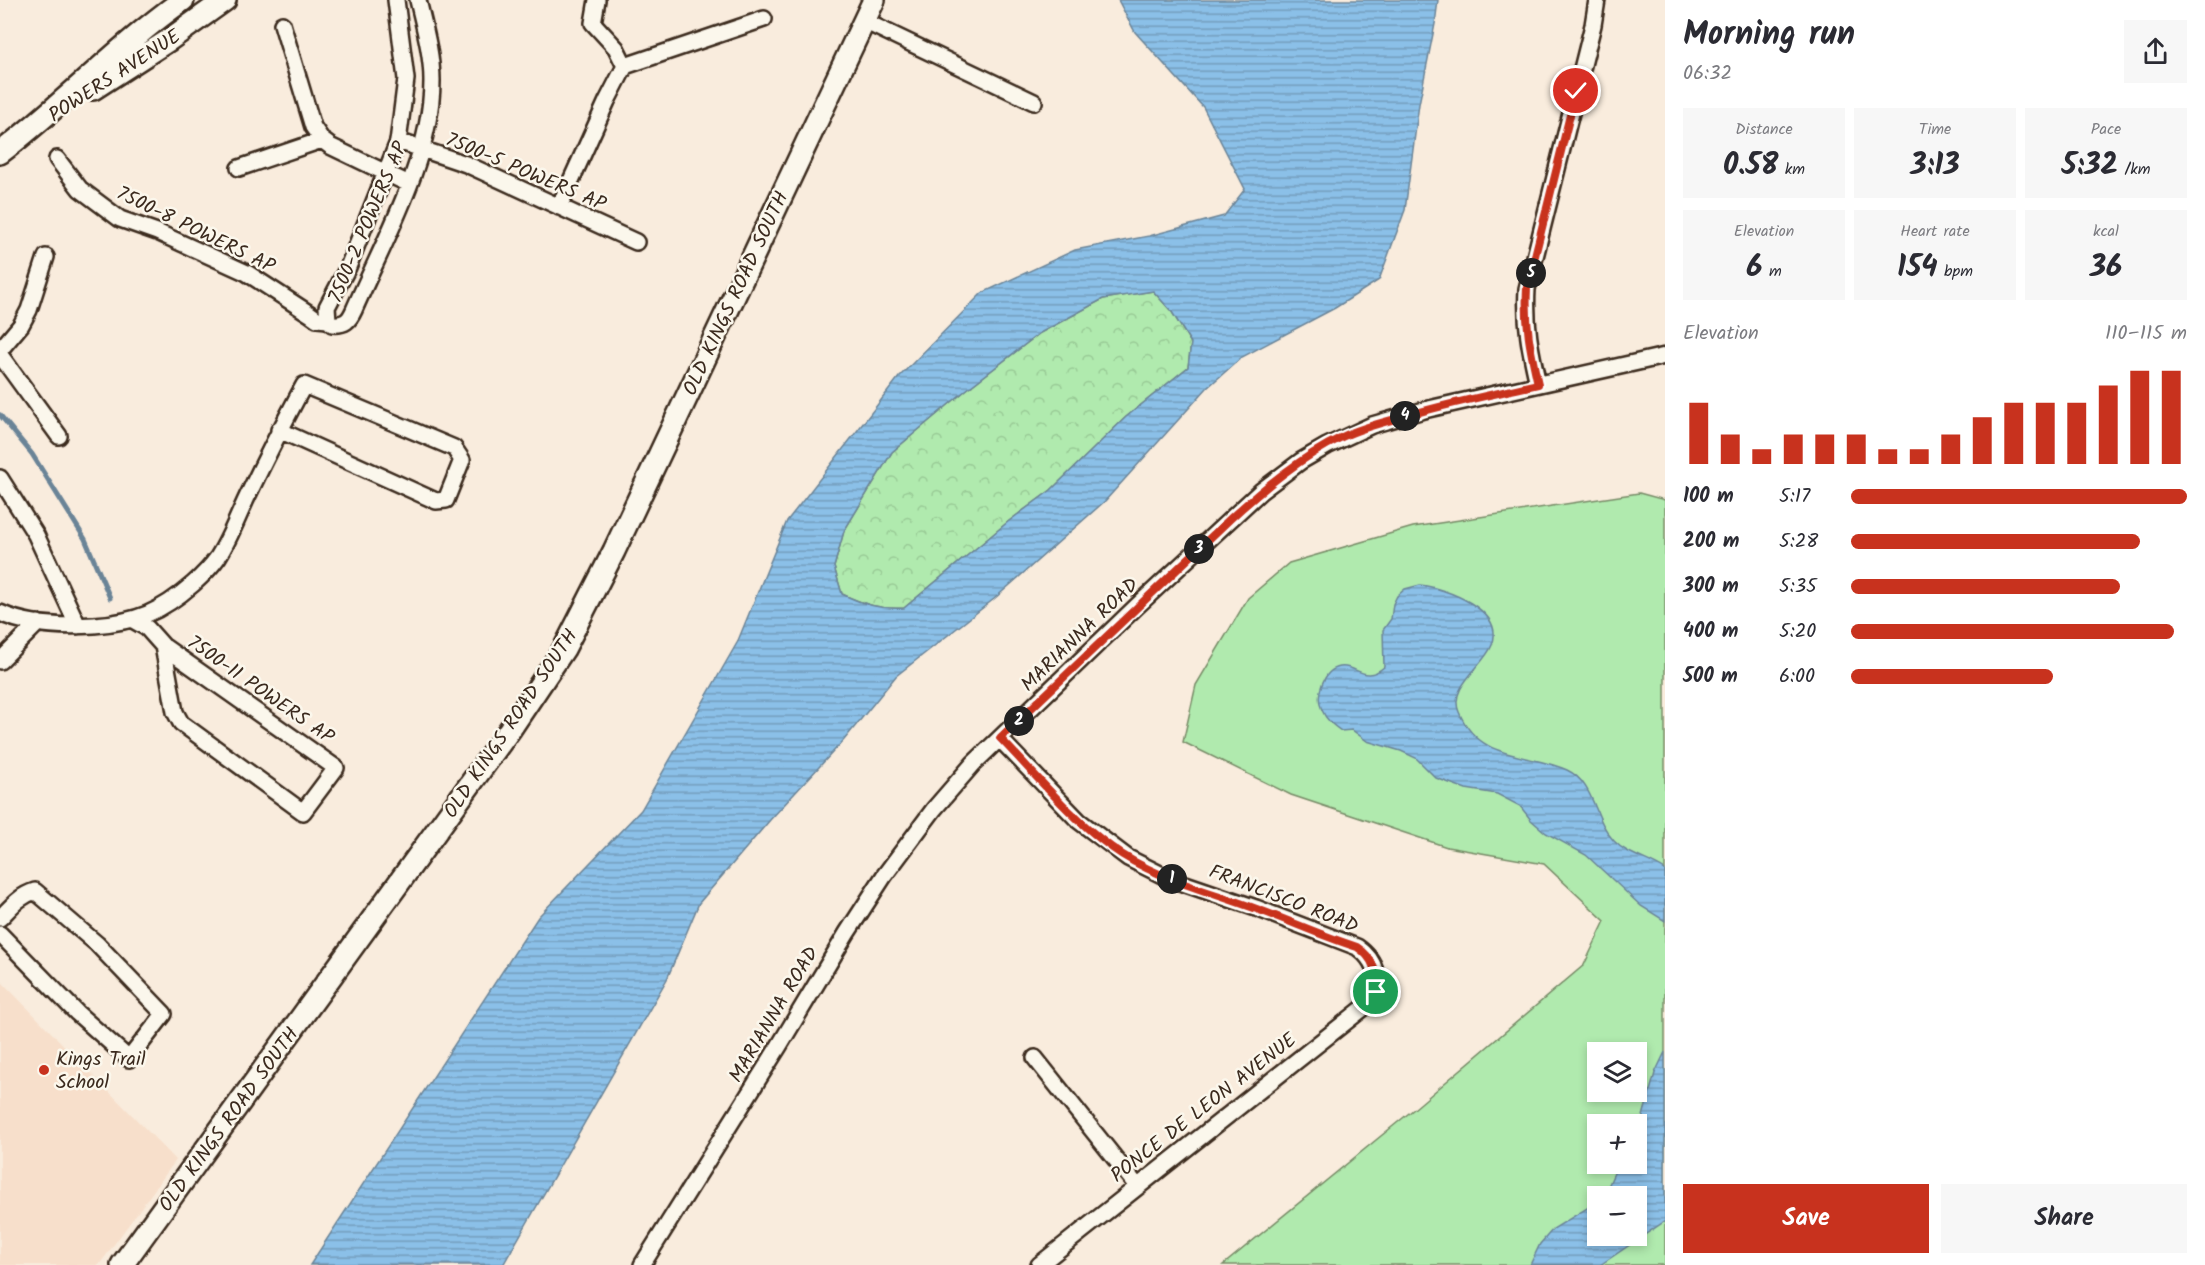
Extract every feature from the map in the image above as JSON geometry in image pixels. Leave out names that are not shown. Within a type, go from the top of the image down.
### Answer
[{"type":"street","name":"POWERS AVENUE","points":[[0,153],[183,0]]},
{"type":"street","name":"POWERS AVENUE","points":[[32,128],[169,40],[225,0]]},
{"type":"street","name":"7500-2 POWERS AP","points":[[396,0],[406,79],[398,141],[348,267],[327,308],[328,320],[332,324],[348,321],[409,184],[430,120],[432,80],[428,42],[418,0]]},
{"type":"street","points":[[597,0],[593,23],[616,48],[625,66]]},
{"type":"street","name":"OLD KINGS ROAD SOUTH","points":[[122,1265],[512,728],[564,650],[614,551],[874,0]]},
{"type":"street","points":[[1538,384],[1525,316],[1527,288],[1593,25],[1597,0]]},
{"type":"street","points":[[559,207],[600,120],[606,101],[625,66],[764,19]]},
{"type":"street","points":[[864,21],[1034,102]]},
{"type":"street","points":[[282,24],[314,127],[322,140],[409,184]]},
{"type":"street","points":[[239,168],[322,140]]},
{"type":"street","name":"7500-5 POWERS AP","points":[[398,141],[466,164],[636,242]]},
{"type":"street","name":"7500-8 POWERS AP","points":[[57,159],[80,189],[120,219],[157,232],[247,273],[317,319],[328,320]]},
{"type":"street","points":[[0,350],[21,325],[29,310],[46,257]]},
{"type":"street","points":[[0,355],[59,436]]},
{"type":"street","name":"MARIANNA ROAD","points":[[642,1265],[847,933],[884,876],[934,809],[1000,738],[1261,491],[1301,461],[1344,436],[1372,426],[1424,410],[1665,357]]},
{"type":"street","points":[[0,613],[11,618],[38,623],[78,626],[133,620],[153,613],[176,599],[207,571],[218,557],[279,430],[304,386],[454,448],[462,460],[446,500],[436,501],[279,430]]},
{"type":"street","points":[[0,478],[36,535],[78,626]]},
{"type":"street","name":"7500-11 POWERS AP","points":[[133,620],[147,628],[163,646],[336,768],[303,812],[181,723],[175,712],[163,646]]},
{"type":"street","points":[[0,662],[38,623]]},
{"type":"street","name":"FRANCISCO ROAD","points":[[1000,738],[1079,821],[1128,858],[1168,878],[1256,908],[1357,947],[1365,952],[1377,973]]},
{"type":"street","points":[[0,918],[17,900],[35,891],[97,944],[164,1014],[129,1059],[77,1013],[0,934]]},
{"type":"street","name":"PONCE DE LEON AVENUE","points":[[1039,1265],[1371,1002],[1376,992],[1377,973]]},
{"type":"street","points":[[1035,1058],[1137,1186]]},
{"type":"shaded area","name":"Kings Trail School","points":[[0,980],[176,1160],[99,1265],[0,1265]]},
{"type":"green space","points":[[1153,291],[1172,312],[1191,343],[1188,367],[1126,417],[1051,490],[1009,521],[904,608],[872,606],[842,594],[834,567],[844,531],[892,452],[966,390],[1040,333],[1103,299]]},
{"type":"green space","points":[[1639,493],[1665,500],[1665,1265],[1223,1265],[1414,1109],[1584,965],[1605,921],[1544,864],[1447,847],[1291,795],[1183,742],[1196,685],[1248,598],[1289,563],[1413,527]]},
{"type":"water","points":[[1118,0],[1438,0],[1419,104],[1405,210],[1379,280],[1335,308],[1242,357],[1207,388],[1105,501],[994,599],[896,676],[844,740],[770,820],[699,903],[667,979],[503,1265],[310,1265],[538,917],[641,810],[737,643],[787,521],[899,377],[982,293],[1075,250],[1149,236],[1224,216],[1245,189],[1203,107],[1135,32]],"holes":[[[1153,291],[1172,312],[1191,343],[1188,367],[1126,417],[1051,490],[1009,521],[904,608],[872,606],[842,594],[834,567],[844,531],[892,452],[966,390],[1040,333],[1103,299]]]},
{"type":"water","points":[[1420,585],[1444,591],[1471,603],[1490,621],[1494,632],[1488,653],[1462,685],[1458,694],[1459,712],[1468,728],[1479,740],[1492,748],[1552,764],[1576,776],[1589,793],[1602,823],[1614,841],[1625,850],[1665,870],[1665,921],[1641,906],[1586,855],[1546,833],[1520,806],[1497,794],[1466,789],[1436,778],[1416,758],[1367,741],[1352,730],[1341,731],[1326,717],[1319,698],[1325,678],[1334,669],[1340,667],[1371,674],[1384,667],[1383,630],[1391,619],[1393,604],[1397,596],[1405,589]]},
{"type":"water","points":[[1665,1052],[1665,1221],[1647,1233],[1647,1186],[1608,1186],[1614,1174],[1647,1174],[1647,1114],[1644,1114],[1655,1073]]},
{"type":"water","points":[[1587,1208],[1587,1246],[1628,1246],[1600,1265],[1530,1265],[1540,1244],[1553,1229]]},
{"type":"waterway","points":[[0,415],[32,454],[85,539],[110,598]]},
{"type":"place","name":"Kings Trail School","points":[[44,1070]]},
{"type":"route","points":[[1376,992],[1377,973],[1365,952],[1357,947],[1256,908],[1168,878],[1111,847],[1079,821],[1000,738],[1231,518],[1261,491],[1301,461],[1344,436],[1372,426],[1424,410],[1538,384],[1525,316],[1527,288],[1576,91]]}]
